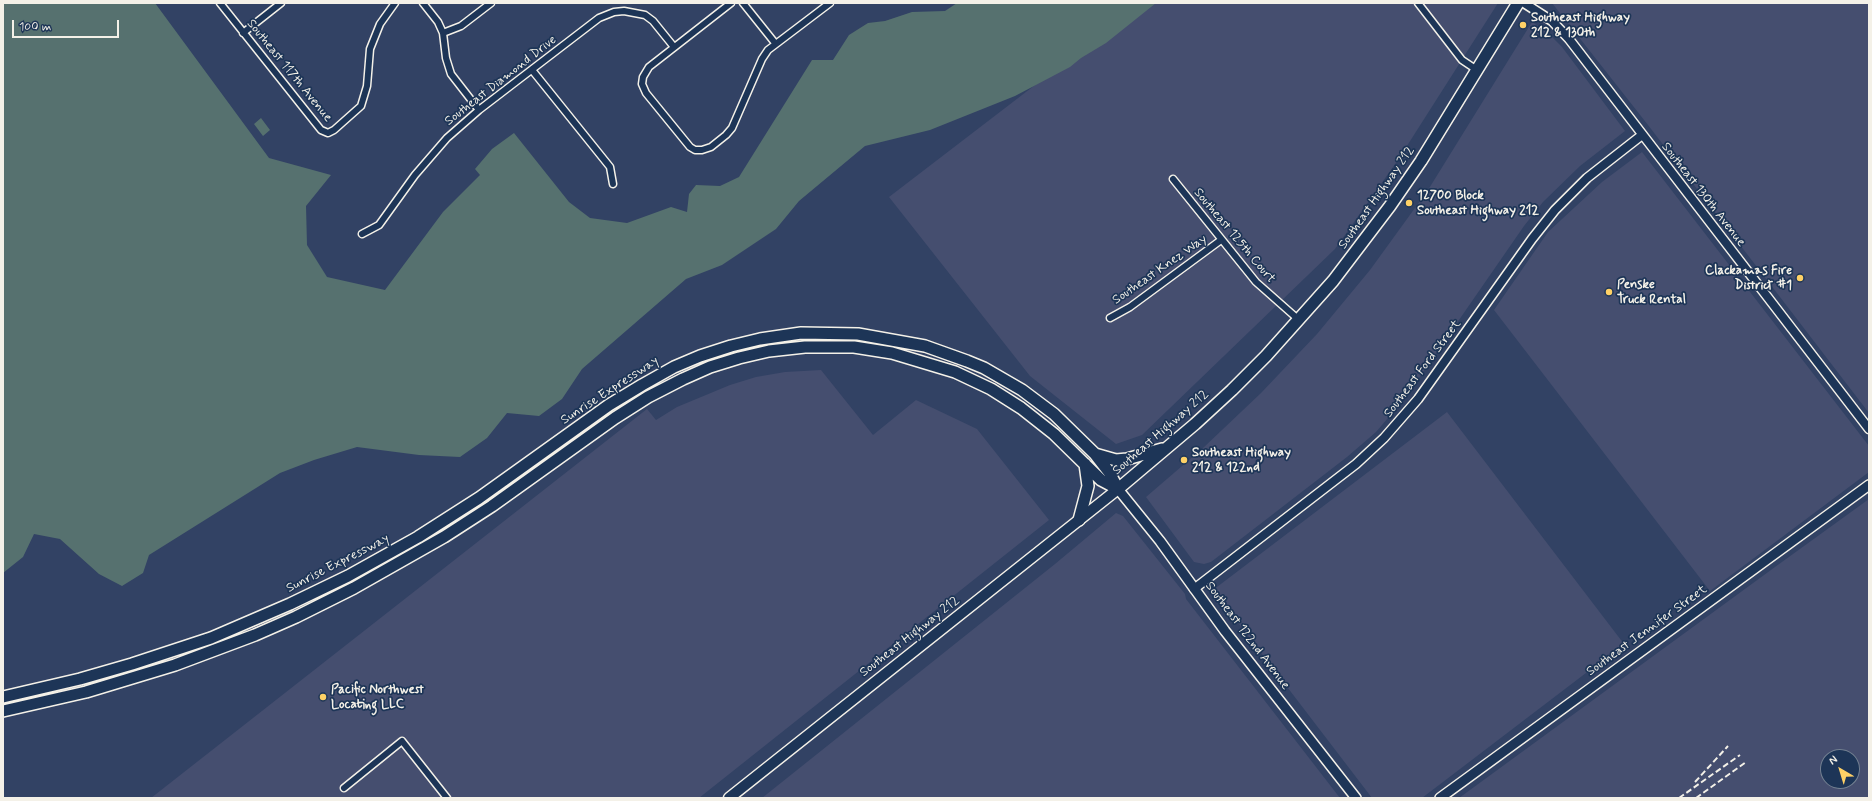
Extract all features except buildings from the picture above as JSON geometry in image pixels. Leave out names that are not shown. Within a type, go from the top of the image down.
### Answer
[{"type":"highway","name":"Southeast Highway 212","points":[[1118,489],[1232,390],[1299,320],[1354,254],[1390,206],[1421,160],[1518,3]]},
{"type":"highway","name":"Sunrise Expressway","points":[[3,697],[80,679],[132,664],[211,638],[290,604],[348,576],[418,537],[479,498],[609,405],[642,385],[674,367],[700,356],[760,339],[801,333],[858,334],[902,341],[948,353],[984,368],[1022,390],[1054,414],[1095,454],[1109,472],[1118,489]]},
{"type":"highway","name":"Sunrise Expressway","points":[[3,711],[86,692],[175,665],[254,635],[314,608],[389,570],[444,537],[492,506],[615,418],[648,397],[683,379],[739,358],[769,351],[805,347],[854,347],[892,352],[941,366],[981,384],[1021,408],[1054,434],[1101,480],[1118,489]]},
{"type":"highway","points":[[1095,454],[1116,460],[1127,459],[1167,448]]},
{"type":"highway","points":[[1079,520],[1088,486],[1085,464]]},
{"type":"main road","name":"Southeast Jennifer Street","points":[[1440,798],[1869,485]]},
{"type":"main road","name":"Southeast 122nd Avenue","points":[[1118,489],[1160,541],[1225,631],[1356,798]]},
{"type":"main road","name":"Southeast Highway 212","points":[[730,798],[1118,489]]},
{"type":"street","name":"Southeast 117th Avenue","points":[[220,3],[321,130],[328,133],[334,130],[361,106],[367,86],[370,49],[380,24],[395,3]]},
{"type":"street","points":[[243,33],[282,3]]},
{"type":"street","points":[[423,3],[438,22],[443,33],[446,58],[451,74],[479,110]]},
{"type":"street","points":[[443,33],[461,26],[491,3]]},
{"type":"street","points":[[731,3],[649,67],[643,77],[642,84],[646,93],[690,147],[702,150],[711,147],[732,128],[762,59],[775,43],[830,3]]},
{"type":"street","points":[[743,3],[775,43]]},
{"type":"street","points":[[1418,3],[1462,60],[1477,70]]},
{"type":"street","name":"Southeast 130th Avenue","points":[[1524,3],[1544,15],[1564,32],[1869,429]]},
{"type":"street","name":"Southeast Diamond Drive","points":[[362,234],[379,226],[431,155],[447,138],[479,110],[599,18],[614,12],[624,11],[645,15],[660,28],[674,47]]},
{"type":"street","points":[[532,70],[610,167],[613,184]]},
{"type":"street","name":"Southeast Ford Street","points":[[1194,589],[1356,464],[1384,438],[1418,399],[1532,239],[1555,210],[1587,178],[1642,135]]},
{"type":"street","name":"Southeast 125th Court","points":[[1173,179],[1256,282],[1299,320]]},
{"type":"street","name":"Southeast Knez Way","points":[[1110,318],[1130,307],[1221,240]]},
{"type":"street","points":[[344,788],[402,741],[447,798]]},
{"type":"shaded area","points":[[1142,3],[1498,3],[1398,160],[1335,249],[1142,435],[1116,444],[1030,376],[889,197]]},
{"type":"shaded area","points":[[1552,3],[1869,3],[1869,413],[1648,125]]},
{"type":"shaded area","points":[[1532,22],[1546,31],[1562,47],[1625,131],[1580,166],[1543,202],[1524,226],[1405,398],[1376,432],[1347,457],[1211,562],[1204,564],[1194,562],[1146,497],[1203,448],[1261,393],[1317,334],[1370,270],[1428,190]]},
{"type":"shaded area","points":[[1642,152],[1869,446],[1869,472],[1710,591],[1494,310],[1548,232],[1602,182]]},
{"type":"shaded area","points":[[821,370],[873,435],[916,400],[977,429],[1049,520],[699,798],[151,798],[647,409],[656,420],[677,407],[730,385],[756,377],[785,372]]},
{"type":"shaded area","points":[[1447,412],[1624,644],[1422,798],[1372,798],[1213,590]]},
{"type":"shaded area","points":[[1869,499],[1869,798],[1459,798],[1775,567]]},
{"type":"shaded area","points":[[1116,513],[1123,516],[1185,594],[1186,599],[1340,798],[762,798],[1055,564]]},
{"type":"green space","points":[[3,3],[155,3],[269,158],[331,175],[306,206],[307,245],[327,277],[385,290],[443,212],[480,175],[475,169],[492,149],[514,133],[569,202],[590,218],[627,223],[671,207],[687,212],[689,194],[696,185],[720,186],[739,177],[812,60],[833,60],[849,35],[868,23],[885,21],[912,12],[945,11],[957,3],[1156,3],[1106,43],[1081,58],[1070,67],[1015,96],[930,130],[865,146],[799,201],[776,229],[722,265],[686,279],[582,369],[562,399],[539,416],[507,413],[487,438],[460,457],[419,455],[357,447],[314,460],[280,473],[149,555],[143,573],[122,586],[99,574],[60,539],[34,534],[23,557],[3,573]]},
{"type":"green space","points":[[261,118],[270,130],[263,136],[254,124]]},
{"type":"railway","points":[[1695,782],[1728,746]]},
{"type":"railway","points":[[1679,798],[1740,755]]},
{"type":"railway","points":[[1696,798],[1746,762]]},
{"type":"place","name":"Southeast Highway 212 & 130th","points":[[1523,25]]},
{"type":"place","name":"12700 Block Southeast Highway 212","points":[[1409,203]]},
{"type":"place","name":"Clackamas Fire District #1","points":[[1800,278]]},
{"type":"place","name":"Penske Truck Rental","points":[[1609,292]]},
{"type":"place","name":"Southeast Highway 212 & 122nd","points":[[1184,460]]},
{"type":"place","name":"Pacific Northwest Locating LLC","points":[[323,697]]}]
